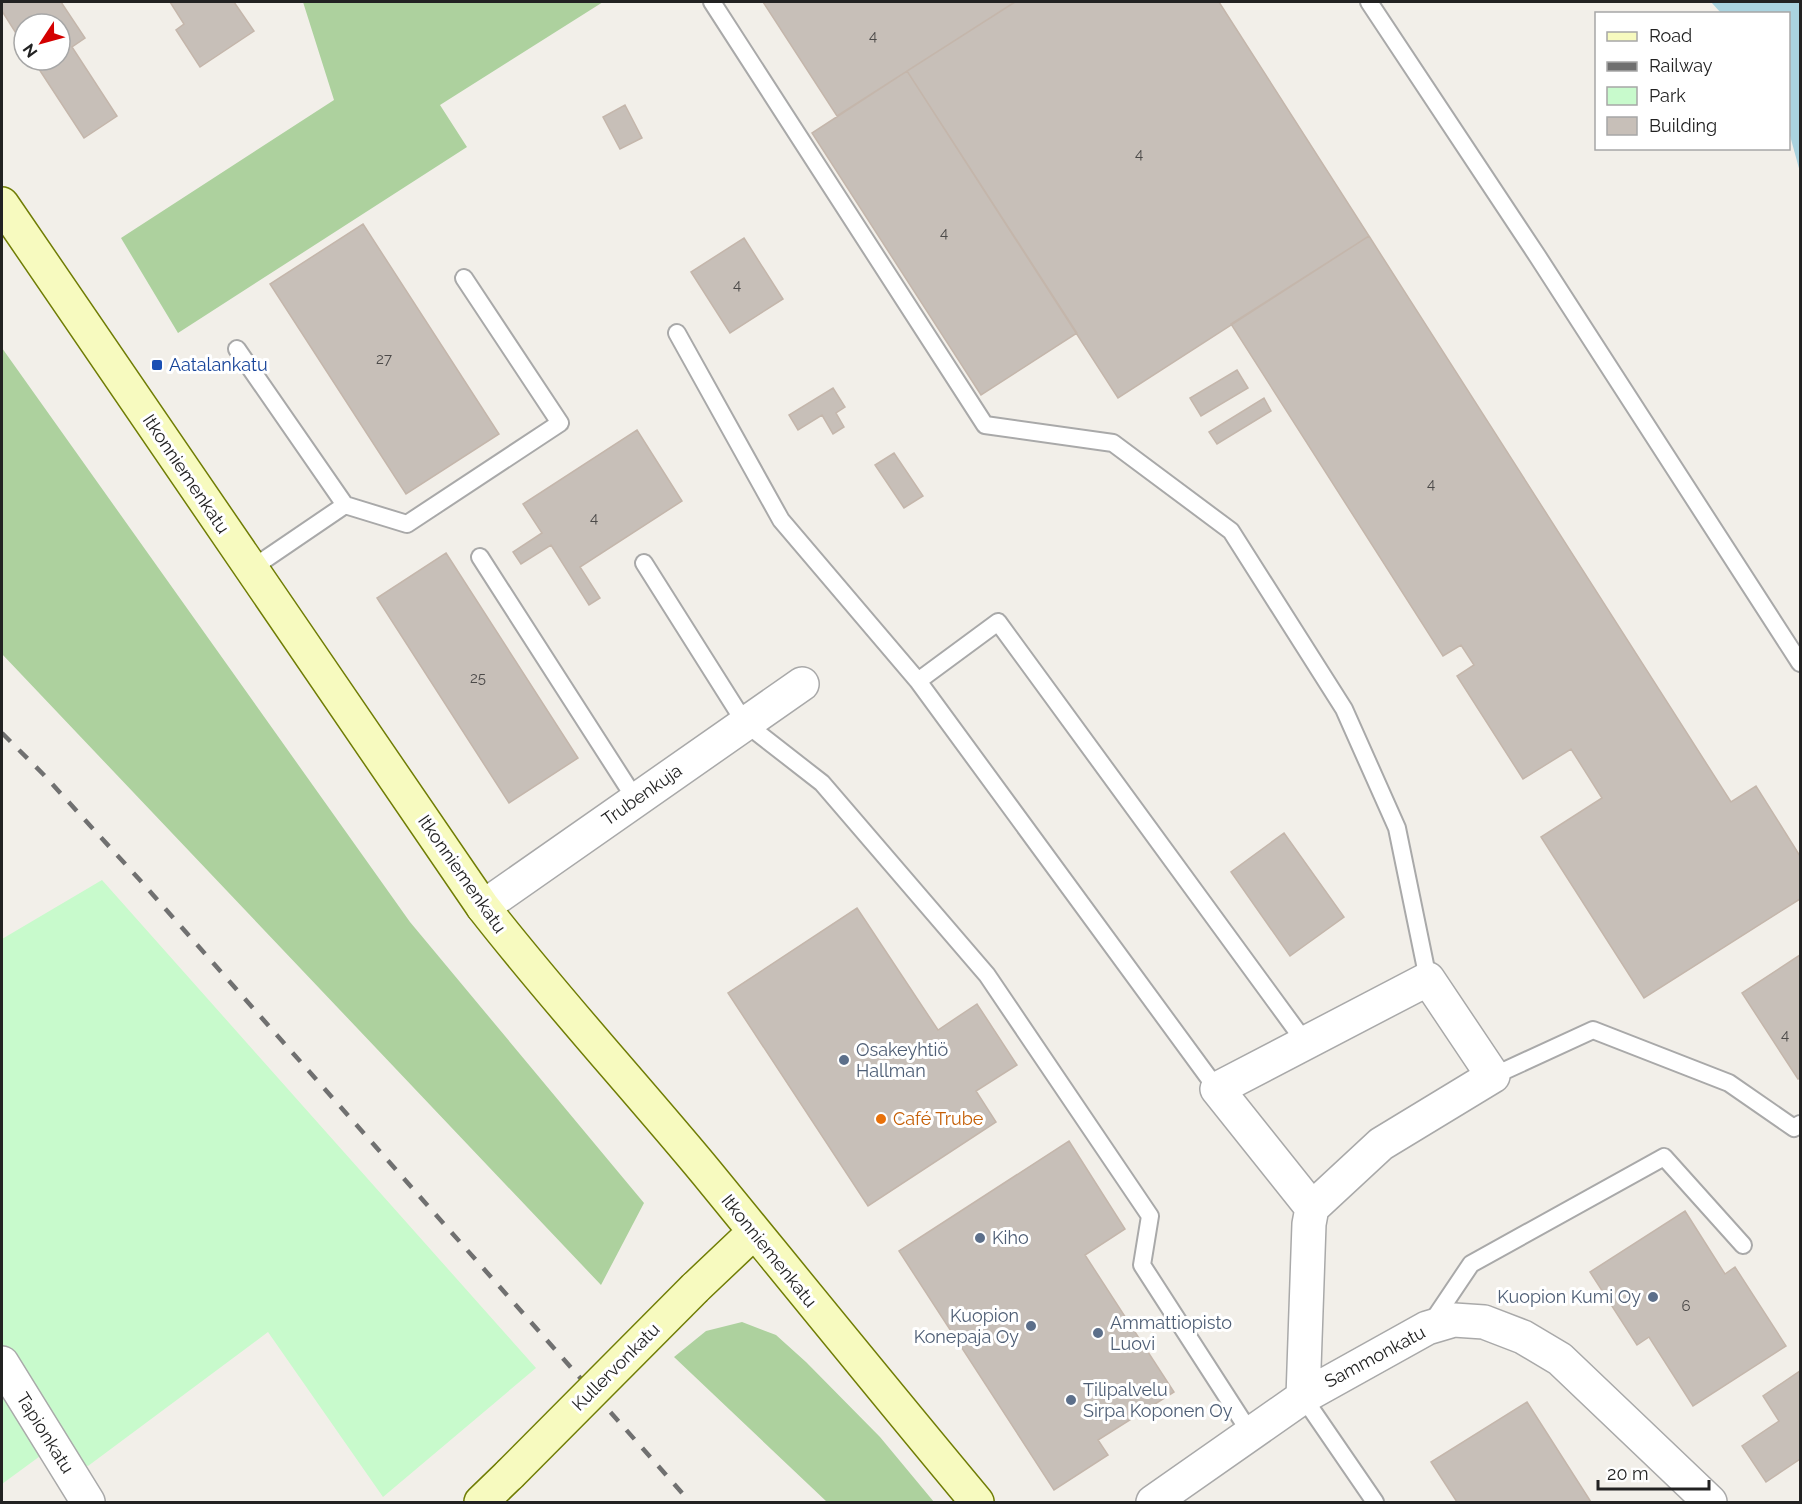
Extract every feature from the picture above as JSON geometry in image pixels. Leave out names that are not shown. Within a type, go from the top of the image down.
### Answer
[{"type":"street","name":"Itkonniemenkatu","points":[[2,204],[483,908],[706,1172],[753,1233],[977,1503]]},
{"type":"street","name":"Trubenkuja","points":[[483,908],[802,684]]},
{"type":"street","points":[[1303,1397],[1309,1224],[1312,1208],[1381,1144],[1493,1076],[1428,979],[1216,1089],[1312,1208]]},
{"type":"street","name":"Kullervonkatu","points":[[480,1503],[753,1233]]},
{"type":"street","name":"Sammonkatu","points":[[1153,1503],[1303,1397],[1427,1328],[1454,1320],[1485,1322],[1523,1336],[1560,1359],[1708,1502]]},
{"type":"street","name":"Tapionkatu","points":[[2,1363],[88,1503]]},
{"type":"lane","points":[[712,2],[985,425],[1113,443],[1231,531],[1344,709],[1397,828],[1428,979]]},
{"type":"lane","points":[[1369,2],[1532,247],[1800,663]]},
{"type":"lane","points":[[237,350],[345,506],[407,524],[560,423],[464,278]]},
{"type":"lane","points":[[677,333],[781,520],[918,681],[1216,1089]]},
{"type":"lane","points":[[251,569],[345,506]]},
{"type":"lane","points":[[480,557],[636,800]]},
{"type":"lane","points":[[644,563],[745,723],[822,783],[987,975],[1150,1216],[1142,1265],[1251,1434]]},
{"type":"lane","points":[[918,681],[998,622],[1305,1042]]},
{"type":"lane","points":[[1493,1076],[1593,1030],[1730,1083],[1794,1128],[1800,1124]]},
{"type":"lane","points":[[1427,1328],[1471,1264],[1664,1157],[1743,1245]]},
{"type":"lane","points":[[1303,1397],[1375,1503]]},
{"type":"green space","points":[[303,2],[603,2],[440,105],[467,147],[178,333],[121,238],[334,100]]},
{"type":"green space","points":[[2,348],[410,922],[644,1203],[601,1285],[2,654]]},
{"type":"green space","points":[[102,880],[536,1368],[383,1497],[268,1332],[88,1466],[47,1451],[2,1484],[2,939]]},
{"type":"green space","points":[[742,1322],[776,1335],[806,1362],[880,1437],[934,1502],[827,1502],[674,1357],[706,1331]]},
{"type":"water","points":[[1711,2],[1800,2],[1800,172],[1790,136],[1790,12],[1720,12]]},
{"type":"building","points":[[2,2],[61,2],[68,12],[12,12],[12,27],[2,11]]},
{"type":"building","points":[[170,2],[234,2],[254,31],[200,67],[176,30],[184,24]]},
{"type":"building","points":[[763,2],[1015,2],[837,116]]},
{"type":"building","points":[[1015,2],[1219,2],[1369,236],[1118,398],[907,71]]},
{"type":"building","points":[[72,18],[85,38],[72,47]]},
{"type":"building","points":[[72,47],[117,116],[84,138],[41,72],[72,72]]},
{"type":"building","points":[[907,71],[1077,333],[981,395],[812,133]]},
{"type":"building","points":[[625,105],[642,138],[620,149],[603,117]]},
{"type":"building","points":[[363,224],[499,434],[406,494],[270,284]]},
{"type":"building","points":[[1369,236],[1731,802],[1756,786],[1800,856],[1800,899],[1644,998],[1541,837],[1602,798],[1571,749],[1523,779],[1457,676],[1474,665],[1461,645],[1443,656],[1231,324]]},
{"type":"building","points":[[744,238],[783,299],[730,333],[691,272]]},
{"type":"building","points":[[1237,370],[1248,388],[1201,416],[1190,398]]},
{"type":"building","points":[[833,388],[845,407],[836,413],[844,427],[833,434],[822,415],[798,430],[789,415]]},
{"type":"building","points":[[1264,398],[1271,411],[1217,444],[1209,432]]},
{"type":"building","points":[[637,430],[682,501],[580,567],[600,598],[589,605],[551,545],[521,564],[513,552],[542,533],[523,504]]},
{"type":"building","points":[[894,453],[923,496],[904,508],[875,465]]},
{"type":"building","points":[[446,553],[578,758],[509,803],[377,598]]},
{"type":"building","points":[[1284,833],[1344,917],[1290,956],[1231,872]]},
{"type":"building","points":[[857,908],[938,1030],[977,1004],[1017,1065],[976,1091],[996,1122],[868,1206],[728,993]]},
{"type":"building","points":[[1800,955],[1800,1078],[1798,1079],[1742,993]]},
{"type":"building","points":[[1069,1141],[1125,1229],[1085,1255],[1174,1392],[1098,1440],[1108,1455],[1054,1490],[899,1251]]},
{"type":"building","points":[[1685,1211],[1725,1274],[1735,1267],[1786,1346],[1693,1406],[1649,1337],[1637,1345],[1590,1272]]},
{"type":"building","points":[[1800,1371],[1800,1459],[1766,1482],[1742,1446],[1779,1421],[1763,1396]]},
{"type":"building","points":[[1527,1402],[1591,1502],[1457,1502],[1431,1462]]},
{"type":"railway","points":[[2,733],[43,774],[138,878],[690,1502]]},
{"type":"place","name":"Aatalankatu","points":[[157,365]]},
{"type":"place","name":"Osakeyhtiö Hallman","points":[[844,1060]]},
{"type":"place","name":"Café Trube","points":[[881,1119]]},
{"type":"place","name":"Kiho","points":[[980,1238]]},
{"type":"place","name":"Kuopion Kumi Oy","points":[[1653,1297]]},
{"type":"place","name":"Kuopion Konepaja Oy","points":[[1031,1326]]},
{"type":"place","name":"Ammattiopisto Luovi","points":[[1098,1333]]},
{"type":"place","name":"Tilipalvelu Sirpa Koponen Oy","points":[[1071,1400]]}]
